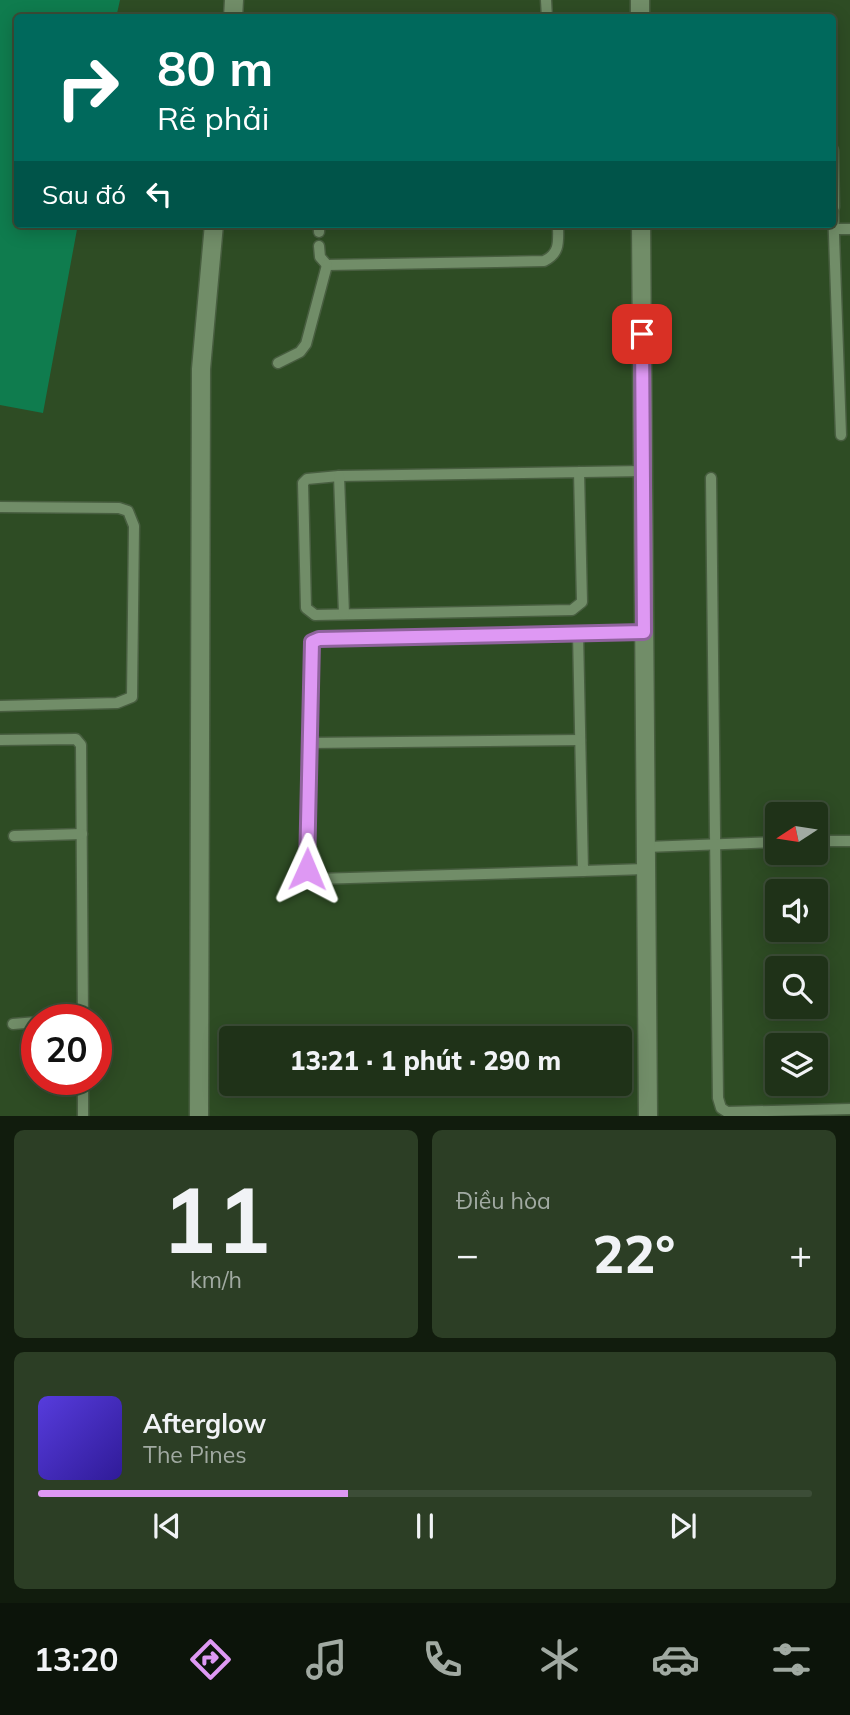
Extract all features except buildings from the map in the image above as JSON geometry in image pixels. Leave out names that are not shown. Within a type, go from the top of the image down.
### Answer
[{"type":"street","points":[[199,1116],[201,369],[214,228]]},
{"type":"street","points":[[640,228],[648,1116]]},
{"type":"lane","points":[[319,246],[320,257],[327,265],[544,261],[553,257],[558,247],[558,228]]},
{"type":"lane","points":[[841,435],[835,229],[850,229]]},
{"type":"lane","points":[[278,363],[300,352],[306,344],[327,265]]},
{"type":"lane","points":[[579,472],[582,602],[578,608],[315,615],[306,608],[303,483],[314,477],[339,476],[579,472],[643,471]]},
{"type":"lane","points":[[339,476],[344,614]]},
{"type":"lane","points":[[711,478],[713,843],[718,1098],[727,1112],[850,1109]]},
{"type":"lane","points":[[0,507],[119,508],[128,511],[134,526],[132,698],[117,704],[0,706]]},
{"type":"lane","points":[[644,632],[319,639],[312,642],[307,869],[316,879],[646,869]]},
{"type":"lane","points":[[578,633],[583,871]]},
{"type":"lane","points":[[0,740],[76,739],[81,745],[83,1004]]},
{"type":"lane","points":[[309,743],[580,740]]},
{"type":"lane","points":[[14,836],[82,834]]},
{"type":"lane","points":[[828,841],[850,841]]},
{"type":"lane","points":[[646,847],[765,842]]},
{"type":"lane","points":[[13,1024],[21,1024]]},
{"type":"lane","points":[[83,1095],[83,1116]]},
{"type":"shaded area","points":[[0,0],[850,0],[850,1116],[0,1116]]},
{"type":"route","points":[[307,869],[312,642],[319,639],[644,632],[642,334]]}]
